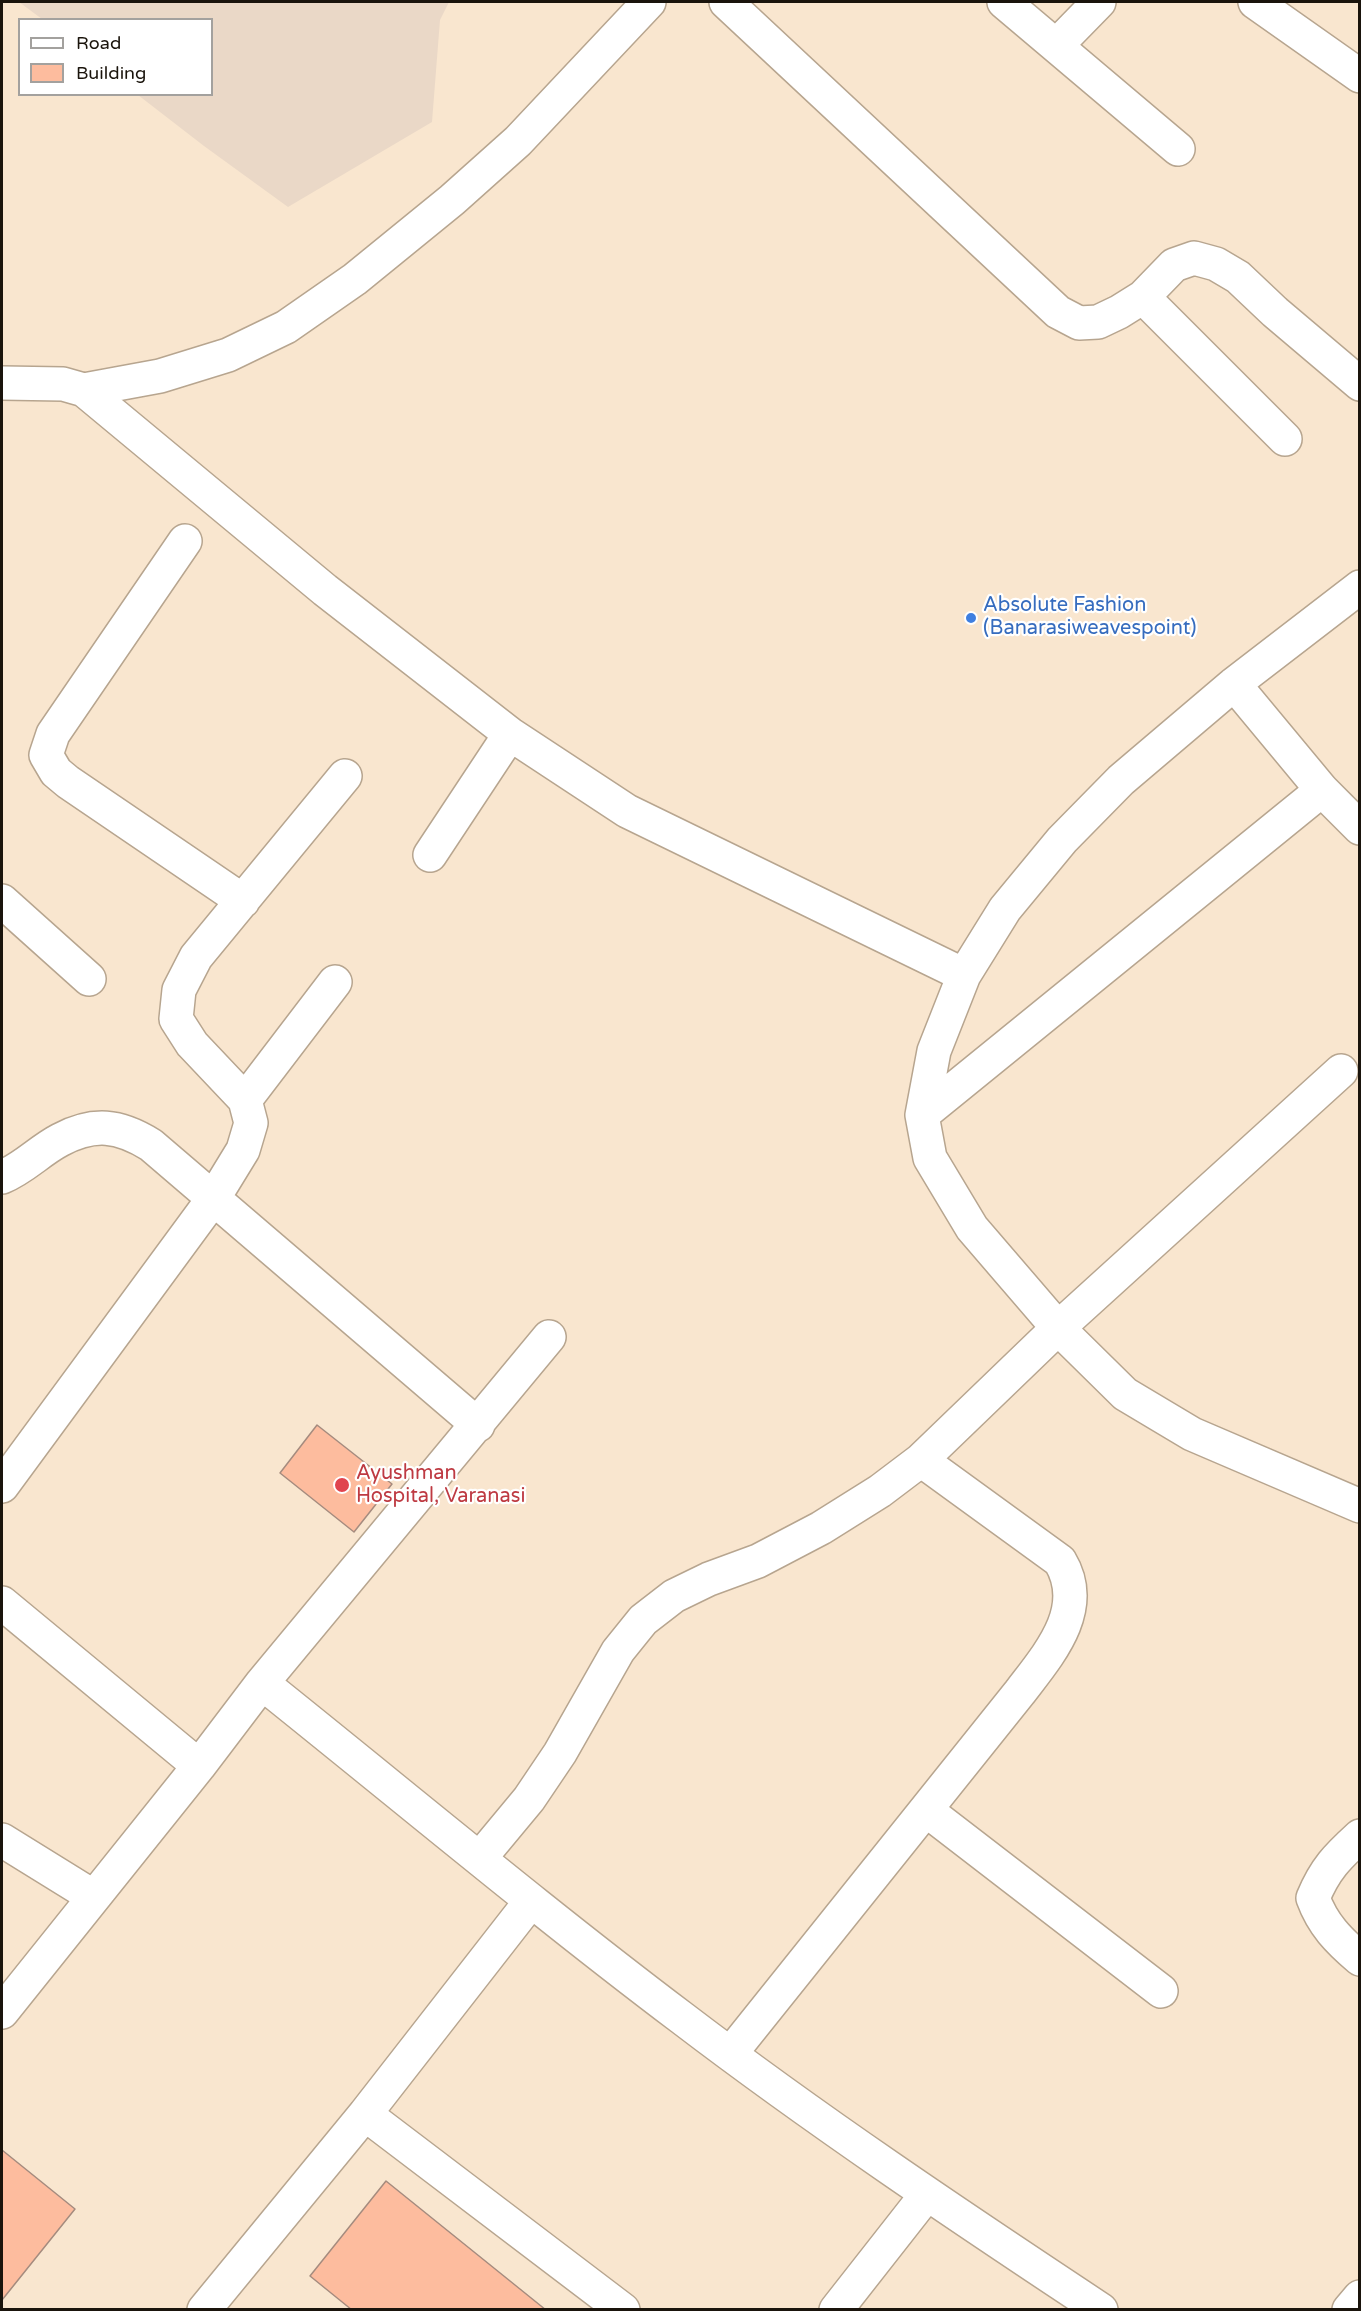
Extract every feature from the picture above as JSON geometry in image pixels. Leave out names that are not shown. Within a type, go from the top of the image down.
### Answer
[{"type":"street","points":[[84,390],[160,376],[228,355],[286,327],[355,279],[469,185],[518,141],[649,2]]},
{"type":"street","points":[[726,2],[1058,312],[1079,323],[1098,322],[1143,297],[1174,265],[1194,258],[1216,264],[1238,277],[1359,384]]},
{"type":"street","points":[[1004,2],[1178,149]]},
{"type":"street","points":[[1056,46],[1099,2]]},
{"type":"street","points":[[1255,2],[1359,76]]},
{"type":"street","points":[[1143,297],[1285,439]]},
{"type":"street","points":[[2,383],[63,384],[84,390],[325,590],[510,734],[627,811],[964,975]]},
{"type":"street","points":[[185,540],[52,734],[46,755],[56,772],[68,782],[243,900]]},
{"type":"street","points":[[1359,587],[1234,684],[1120,780],[1062,840],[1005,909],[964,975],[934,1051],[922,1115],[930,1158],[972,1228],[1058,1328],[1125,1394],[1192,1434],[1359,1506]]},
{"type":"street","points":[[1234,684],[1322,790],[1359,828]]},
{"type":"street","points":[[430,855],[510,734]]},
{"type":"street","points":[[2,1486],[213,1199],[243,1150],[250,1124],[245,1101],[192,1044],[176,1019],[179,990],[196,957],[345,776]]},
{"type":"street","points":[[922,1115],[1322,790]]},
{"type":"street","points":[[6,915],[89,979]]},
{"type":"street","points":[[245,1101],[335,982]]},
{"type":"street","points":[[480,1858],[529,1799],[560,1753],[618,1651],[643,1620],[674,1596],[758,1561],[821,1528],[880,1491],[921,1460],[1058,1328],[1341,1071]]},
{"type":"street","points":[[2,1177],[16,1172],[59,1140],[86,1130],[111,1128],[131,1132],[152,1145],[478,1425]]},
{"type":"street","points":[[2,2012],[199,1766],[262,1683],[549,1337]]},
{"type":"street","points":[[731,2053],[1046,1658],[1070,1610],[1072,1593],[1068,1575],[1060,1562],[921,1460]]},
{"type":"street","points":[[2,1603],[199,1766]]},
{"type":"street","points":[[262,1683],[531,1901],[683,2019],[927,2194],[1101,2310]]},
{"type":"street","points":[[926,1810],[1161,1991]]},
{"type":"street","points":[[1359,1836],[1338,1856],[1323,1876],[1313,1898],[1321,1919],[1343,1945],[1359,1959]]},
{"type":"street","points":[[2,1840],[94,1897]]},
{"type":"street","points":[[204,2310],[365,2114],[531,1901]]},
{"type":"street","points":[[365,2114],[623,2310]]},
{"type":"street","points":[[836,2310],[927,2194]]},
{"type":"street","points":[[1349,2310],[1359,2297]]},
{"type":"shaded area","points":[[19,2],[449,2],[440,20],[432,122],[288,207],[139,96],[213,96],[213,18],[41,18]]},
{"type":"building","points":[[317,1425],[392,1484],[354,1532],[280,1473]]},
{"type":"building","points":[[2,2150],[75,2209],[2,2300]]},
{"type":"building","points":[[386,2181],[546,2310],[352,2310],[310,2276]]},
{"type":"place","name":"Absolute Fashion (Banarasiweavespoint)","points":[[971,618]]},
{"type":"place","name":"Ayushman Hospital, Varanasi","points":[[342,1485]]}]
